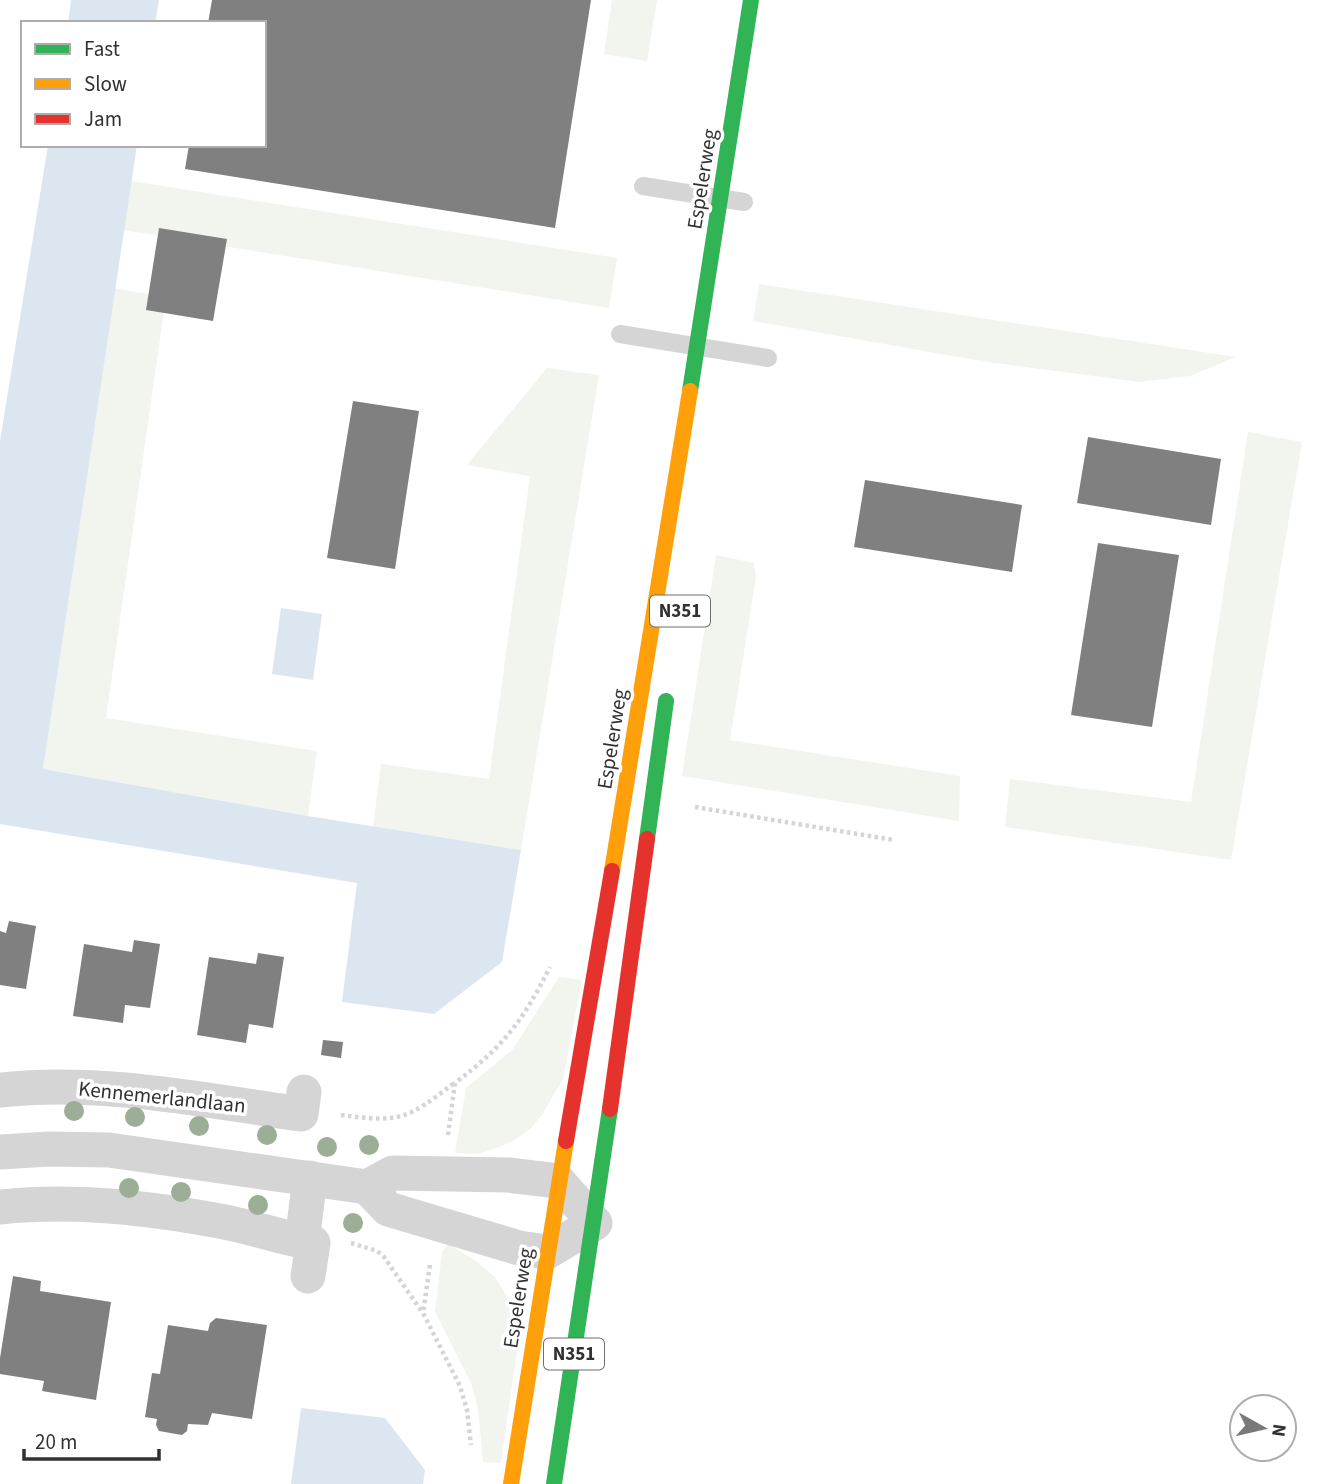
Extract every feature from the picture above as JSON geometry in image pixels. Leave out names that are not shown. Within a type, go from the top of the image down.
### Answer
[{"type":"main road","name":"Espelerweg","points":[[511,1484],[751,0]]},
{"type":"main road","name":"N351","points":[[554,1484],[659,802],[668,684]]},
{"type":"street","name":"Kennemerlandlaan","points":[[0,1090],[58,1087],[145,1091],[301,1114],[304,1092]]},
{"type":"street","points":[[0,1152],[49,1149],[110,1150],[367,1187],[388,1209],[519,1248],[547,1252],[595,1223],[558,1181],[508,1175],[393,1172],[367,1187]]},
{"type":"street","points":[[302,1241],[310,1178]]},
{"type":"street","points":[[0,1207],[51,1203],[112,1205],[228,1223],[313,1243],[308,1276]]},
{"type":"lane","points":[[643,186],[744,202]]},
{"type":"lane","points":[[620,334],[768,358]]},
{"type":"lane","points":[[624,796],[659,802]]},
{"type":"path","points":[[659,802],[894,840]]},
{"type":"path","points":[[332,1114],[379,1120],[397,1117],[424,1106],[500,1046],[518,1025],[552,963]]},
{"type":"path","points":[[447,1136],[455,1083]]},
{"type":"path","points":[[350,1243],[377,1251],[384,1256],[423,1313],[460,1386],[467,1410],[472,1455]]},
{"type":"path","points":[[423,1313],[430,1261]]},
{"type":"shaded area","points":[[71,0],[159,0],[155,21],[68,21]]},
{"type":"shaded area","points":[[612,0],[657,0],[647,61],[604,54]]},
{"type":"shaded area","points":[[48,147],[137,147],[43,769],[521,850],[502,962],[434,1014],[342,1002],[357,883],[0,824],[0,441]]},
{"type":"shaded area","points":[[131,181],[617,258],[609,308],[123,230]]},
{"type":"shaded area","points":[[759,284],[1236,357],[1190,376],[1139,382],[987,362],[753,321]]},
{"type":"shaded area","points":[[114,288],[166,297],[106,718],[317,751],[308,816],[43,769]]},
{"type":"shaded area","points":[[547,368],[599,375],[521,850],[373,827],[381,764],[489,779],[530,476],[467,465]]},
{"type":"shaded area","points":[[1248,432],[1302,442],[1231,860],[1005,827],[1010,779],[1191,802]]},
{"type":"shaded area","points":[[716,555],[754,563],[756,577],[730,740],[960,776],[959,821],[682,776]]},
{"type":"shaded area","points":[[281,608],[322,614],[313,680],[272,674]]},
{"type":"shaded area","points":[[559,977],[582,980],[563,1079],[542,1115],[515,1140],[499,1147],[479,1154],[455,1153],[466,1088],[513,1049]]},
{"type":"shaded area","points":[[448,1244],[476,1261],[495,1277],[510,1301],[519,1337],[501,1463],[483,1462],[478,1409],[471,1383],[435,1312],[442,1252]]},
{"type":"shaded area","points":[[301,1408],[385,1418],[425,1470],[423,1484],[291,1484]]},
{"type":"building","points":[[212,0],[591,0],[555,228],[185,169],[189,147],[266,147],[266,21],[208,21]]},
{"type":"building","points":[[159,228],[227,239],[213,321],[146,310]]},
{"type":"building","points":[[353,401],[419,411],[395,569],[327,558]]},
{"type":"building","points":[[1088,437],[1221,459],[1211,525],[1077,503]]},
{"type":"building","points":[[865,480],[1022,505],[1012,572],[854,547]]},
{"type":"building","points":[[1098,543],[1179,555],[1152,727],[1071,715]]},
{"type":"building","points":[[9,921],[36,926],[26,989],[0,985],[0,931],[6,933]]},
{"type":"building","points":[[134,940],[160,944],[150,1008],[125,1005],[123,1023],[73,1016],[84,944],[132,952]]},
{"type":"building","points":[[258,953],[284,957],[273,1028],[249,1024],[246,1043],[197,1035],[209,957],[256,964]]},
{"type":"building","points":[[323,1040],[343,1042],[341,1058],[321,1055]]},
{"type":"building","points":[[13,1276],[41,1281],[40,1291],[111,1302],[96,1400],[42,1391],[44,1381],[0,1374],[0,1358]]},
{"type":"building","points":[[216,1318],[267,1325],[252,1419],[212,1413],[208,1425],[188,1424],[187,1431],[182,1435],[159,1431],[157,1419],[145,1417],[152,1373],[160,1374],[168,1325],[208,1331],[210,1323]]},
{"type":"traffic: fast","points":[[690,391],[751,0]]},
{"type":"traffic: fast","points":[[647,839],[666,701]]},
{"type":"traffic: fast","points":[[554,1484],[610,1109]]},
{"type":"traffic: slow","points":[[612,871],[690,391]]},
{"type":"traffic: slow","points":[[511,1484],[566,1141]]},
{"type":"traffic: jam","points":[[610,1109],[647,839]]},
{"type":"traffic: jam","points":[[566,1141],[612,871]]}]
